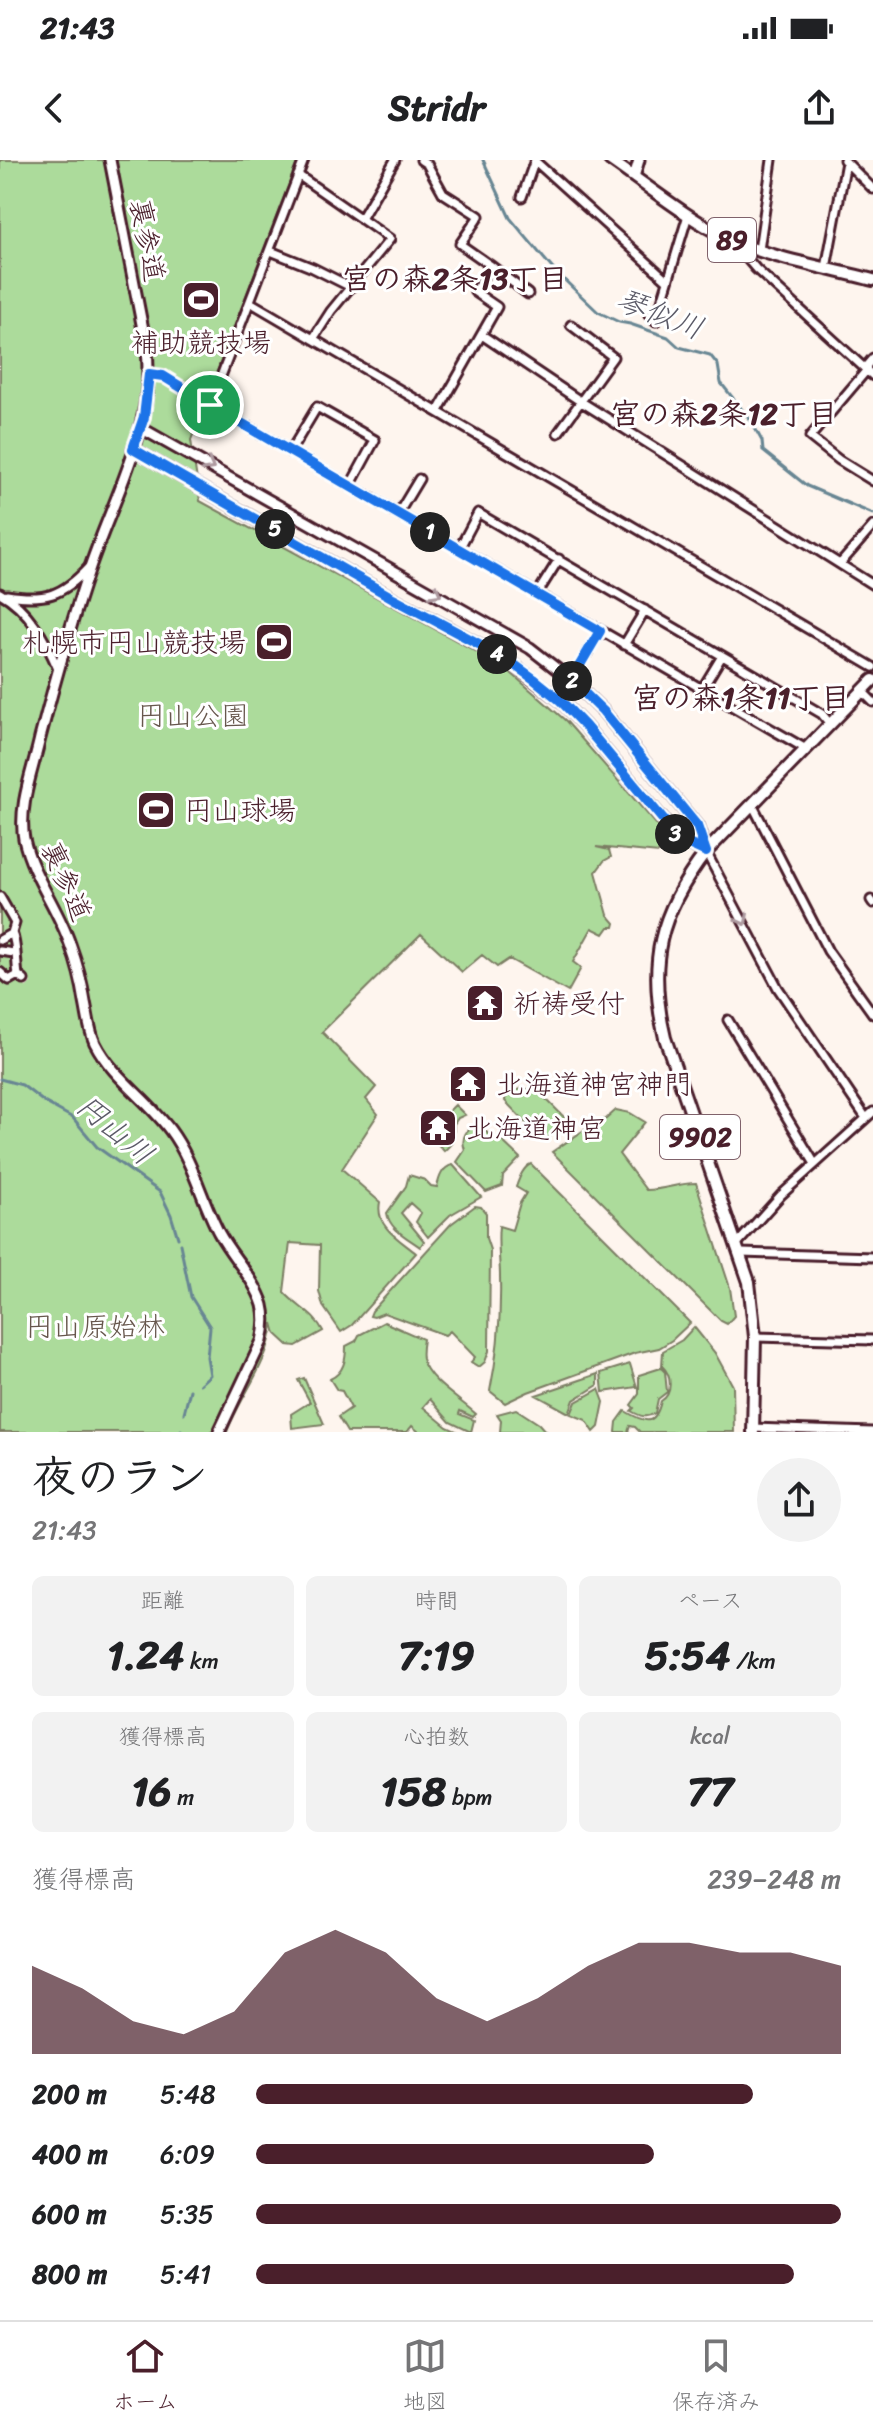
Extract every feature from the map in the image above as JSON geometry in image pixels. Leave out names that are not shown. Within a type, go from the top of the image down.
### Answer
[{"type":"main road","name":"89","points":[[610,160],[688,215],[730,239],[759,250],[873,280]]},
{"type":"main road","name":"9902","points":[[753,1430],[755,1337],[749,1282],[665,1038],[658,1009],[656,980],[665,924],[673,901],[688,876],[706,852],[873,680]]},
{"type":"street","name":"裏参道","points":[[110,160],[147,350],[147,400],[141,428],[89,568],[58,669],[24,805],[24,836],[30,859],[70,944],[95,1043],[106,1061],[169,1128],[186,1155],[219,1233],[263,1306],[265,1326],[262,1341],[219,1432]]},
{"type":"street","points":[[210,405],[304,160]]},
{"type":"street","points":[[361,219],[395,160]]},
{"type":"street","points":[[421,160],[427,164],[443,193],[479,216],[460,244],[528,294]]},
{"type":"street","points":[[522,197],[535,160],[667,280]]},
{"type":"street","points":[[634,177],[639,160]]},
{"type":"street","points":[[759,250],[772,160]]},
{"type":"street","points":[[845,161],[873,189]]},
{"type":"street","points":[[826,268],[845,161]]},
{"type":"street","points":[[298,175],[390,239],[331,311],[313,339]]},
{"type":"street","points":[[649,315],[656,321],[688,215]]},
{"type":"street","points":[[730,239],[756,269],[870,374]]},
{"type":"street","points":[[273,252],[351,287]]},
{"type":"street","points":[[438,411],[497,307],[475,292],[490,265]]},
{"type":"street","points":[[250,302],[873,667]]},
{"type":"street","points":[[558,433],[613,357],[571,325]]},
{"type":"street","points":[[482,335],[580,401],[873,585]]},
{"type":"street","points":[[870,374],[867,365],[873,358]]},
{"type":"street","points":[[149,374],[163,376],[806,749]]},
{"type":"street","points":[[870,374],[810,437],[873,481]]},
{"type":"street","points":[[290,452],[317,407],[375,440],[350,486]]},
{"type":"street","points":[[141,428],[513,636],[571,680],[603,711],[697,826],[706,852],[778,988],[866,1118]]},
{"type":"street","points":[[133,449],[393,598],[505,658],[560,700],[585,726],[680,840],[706,852]]},
{"type":"street","points":[[398,514],[419,479]]},
{"type":"street","points":[[459,549],[478,513],[822,714],[830,724]]},
{"type":"street","points":[[840,564],[873,526]]},
{"type":"street","points":[[537,594],[559,559]]},
{"type":"street","points":[[2,594],[39,598],[56,594],[71,586],[89,568]]},
{"type":"street","points":[[2,594],[25,612],[41,634],[58,669]]},
{"type":"street","points":[[624,645],[645,610]]},
{"type":"street","points":[[571,680],[600,631]]},
{"type":"street","points":[[702,689],[722,656]]},
{"type":"street","points":[[862,691],[873,702]]},
{"type":"street","points":[[752,804],[828,951],[873,1014]]},
{"type":"street","points":[[0,897],[15,923],[12,933],[0,940]]},
{"type":"street","points":[[0,972],[9,980],[21,978],[12,933]]},
{"type":"street","points":[[0,951],[14,953]]},
{"type":"street","points":[[728,1020],[815,1164]]},
{"type":"street","points":[[739,1248],[781,1195],[873,1112]]},
{"type":"street","points":[[739,1248],[873,1257]]},
{"type":"street","points":[[755,1337],[873,1340]]},
{"type":"street","points":[[753,1430],[872,1432]]},
{"type":"green space","name":"円山公園","points":[[0,160],[298,160],[191,440],[200,501],[503,666],[566,721],[664,833],[667,846],[659,853],[596,847],[609,850],[611,857],[596,872],[608,915],[615,923],[604,934],[592,928],[573,962],[581,968],[568,992],[509,959],[497,967],[482,955],[462,972],[421,934],[322,1032],[376,1087],[366,1099],[378,1114],[342,1169],[380,1202],[379,1211],[385,1225],[416,1253],[352,1325],[341,1332],[323,1306],[319,1291],[320,1245],[290,1243],[284,1292],[323,1331],[296,1346],[288,1345],[276,1334],[273,1323],[266,1352],[227,1432],[0,1432]]},
{"type":"green space","points":[[522,1088],[539,1092],[570,1123],[543,1141],[505,1101],[506,1095]]},
{"type":"green space","points":[[455,1105],[465,1115],[454,1124],[454,1136],[444,1151],[427,1132]]},
{"type":"green space","points":[[616,1110],[630,1113],[645,1122],[619,1154],[646,1190],[696,1183],[730,1288],[734,1316],[727,1324],[552,1152]]},
{"type":"green space","points":[[479,1123],[495,1140],[498,1137],[520,1158],[503,1176],[502,1186],[486,1192],[457,1162],[465,1150],[463,1141],[466,1134]]},
{"type":"green space","points":[[531,1164],[690,1323],[659,1348],[635,1353],[505,1403],[490,1391],[499,1320],[499,1226],[512,1230],[526,1193],[516,1187],[524,1170]]},
{"type":"green space","points":[[453,1165],[481,1197],[450,1215],[428,1237],[416,1222],[421,1213],[410,1203],[401,1213],[424,1241],[420,1247],[395,1228],[387,1213],[406,1186],[409,1175],[437,1187],[444,1170]]},
{"type":"green space","points":[[475,1206],[486,1213],[486,1238],[490,1250],[489,1351],[485,1362],[479,1367],[471,1362],[475,1357],[450,1331],[445,1335],[384,1313],[370,1316],[451,1224]]},
{"type":"green space","points":[[384,1322],[423,1339],[422,1359],[425,1367],[445,1389],[476,1414],[473,1417],[460,1411],[459,1414],[474,1420],[471,1432],[450,1422],[430,1399],[423,1407],[458,1432],[419,1432],[412,1426],[407,1432],[347,1432],[338,1417],[351,1408],[342,1391],[337,1390],[330,1379],[345,1361],[346,1346]]},
{"type":"green space","points":[[694,1327],[715,1353],[733,1386],[734,1432],[640,1432],[630,1426],[628,1432],[616,1432],[617,1422],[625,1411],[644,1420],[656,1415],[670,1384],[662,1366],[663,1351],[682,1340]]},
{"type":"green space","points":[[630,1364],[637,1387],[603,1392],[601,1373]]},
{"type":"green space","points":[[661,1368],[665,1372],[667,1392],[658,1399],[655,1413],[643,1416],[631,1411],[634,1408],[631,1405],[639,1394],[639,1375]]},
{"type":"green space","points":[[598,1374],[598,1385],[574,1400],[569,1413],[536,1395]]},
{"type":"green space","points":[[304,1378],[324,1424],[292,1428],[291,1414],[310,1402],[298,1380]]},
{"type":"green space","points":[[599,1389],[604,1402],[599,1427],[594,1432],[586,1420],[571,1414],[576,1402]]},
{"type":"green space","points":[[516,1409],[546,1432],[500,1432],[501,1420],[497,1414]]},
{"type":"waterway","name":"琴似川","points":[[483,160],[510,218],[552,268],[598,312],[668,337],[679,347],[710,355],[718,365],[721,383],[751,421],[762,441],[763,451],[807,486],[873,514]]},
{"type":"waterway","name":"円山川","points":[[0,1079],[22,1085],[73,1118],[97,1147],[160,1192],[178,1238]]},
{"type":"waterway","name":"円山川","points":[[180,1244],[191,1297],[210,1327],[207,1357],[210,1375],[200,1384]]},
{"type":"waterway","name":"円山川","points":[[184,1413],[190,1390]]},
{"type":"tunnel","points":[[24,980],[30,986]]},
{"type":"place","name":"補助競技場","points":[[201,300]]},
{"type":"place","name":"札幌市円山競技場","points":[[274,642]]},
{"type":"place","name":"円山球場","points":[[156,810]]},
{"type":"place","name":"祈祷受付","points":[[485,1003]]},
{"type":"place","name":"北海道神宮神門","points":[[468,1084]]},
{"type":"place","name":"北海道神宮","points":[[438,1128]]},
{"type":"district","name":"宮の森2条13丁目","points":[[455,279]]},
{"type":"district","name":"宮の森2条12丁目","points":[[724,414]]},
{"type":"district","name":"宮の森1条11丁目","points":[[741,698]]},
{"type":"route","points":[[149,374],[163,376],[210,405],[600,631],[571,680],[603,711],[697,826],[706,852],[680,840],[585,726],[560,700],[505,658],[393,598],[133,449],[144,417],[149,374]]},
{"type":"park label","name":"円山原始林","points":[[95,1326]]}]
